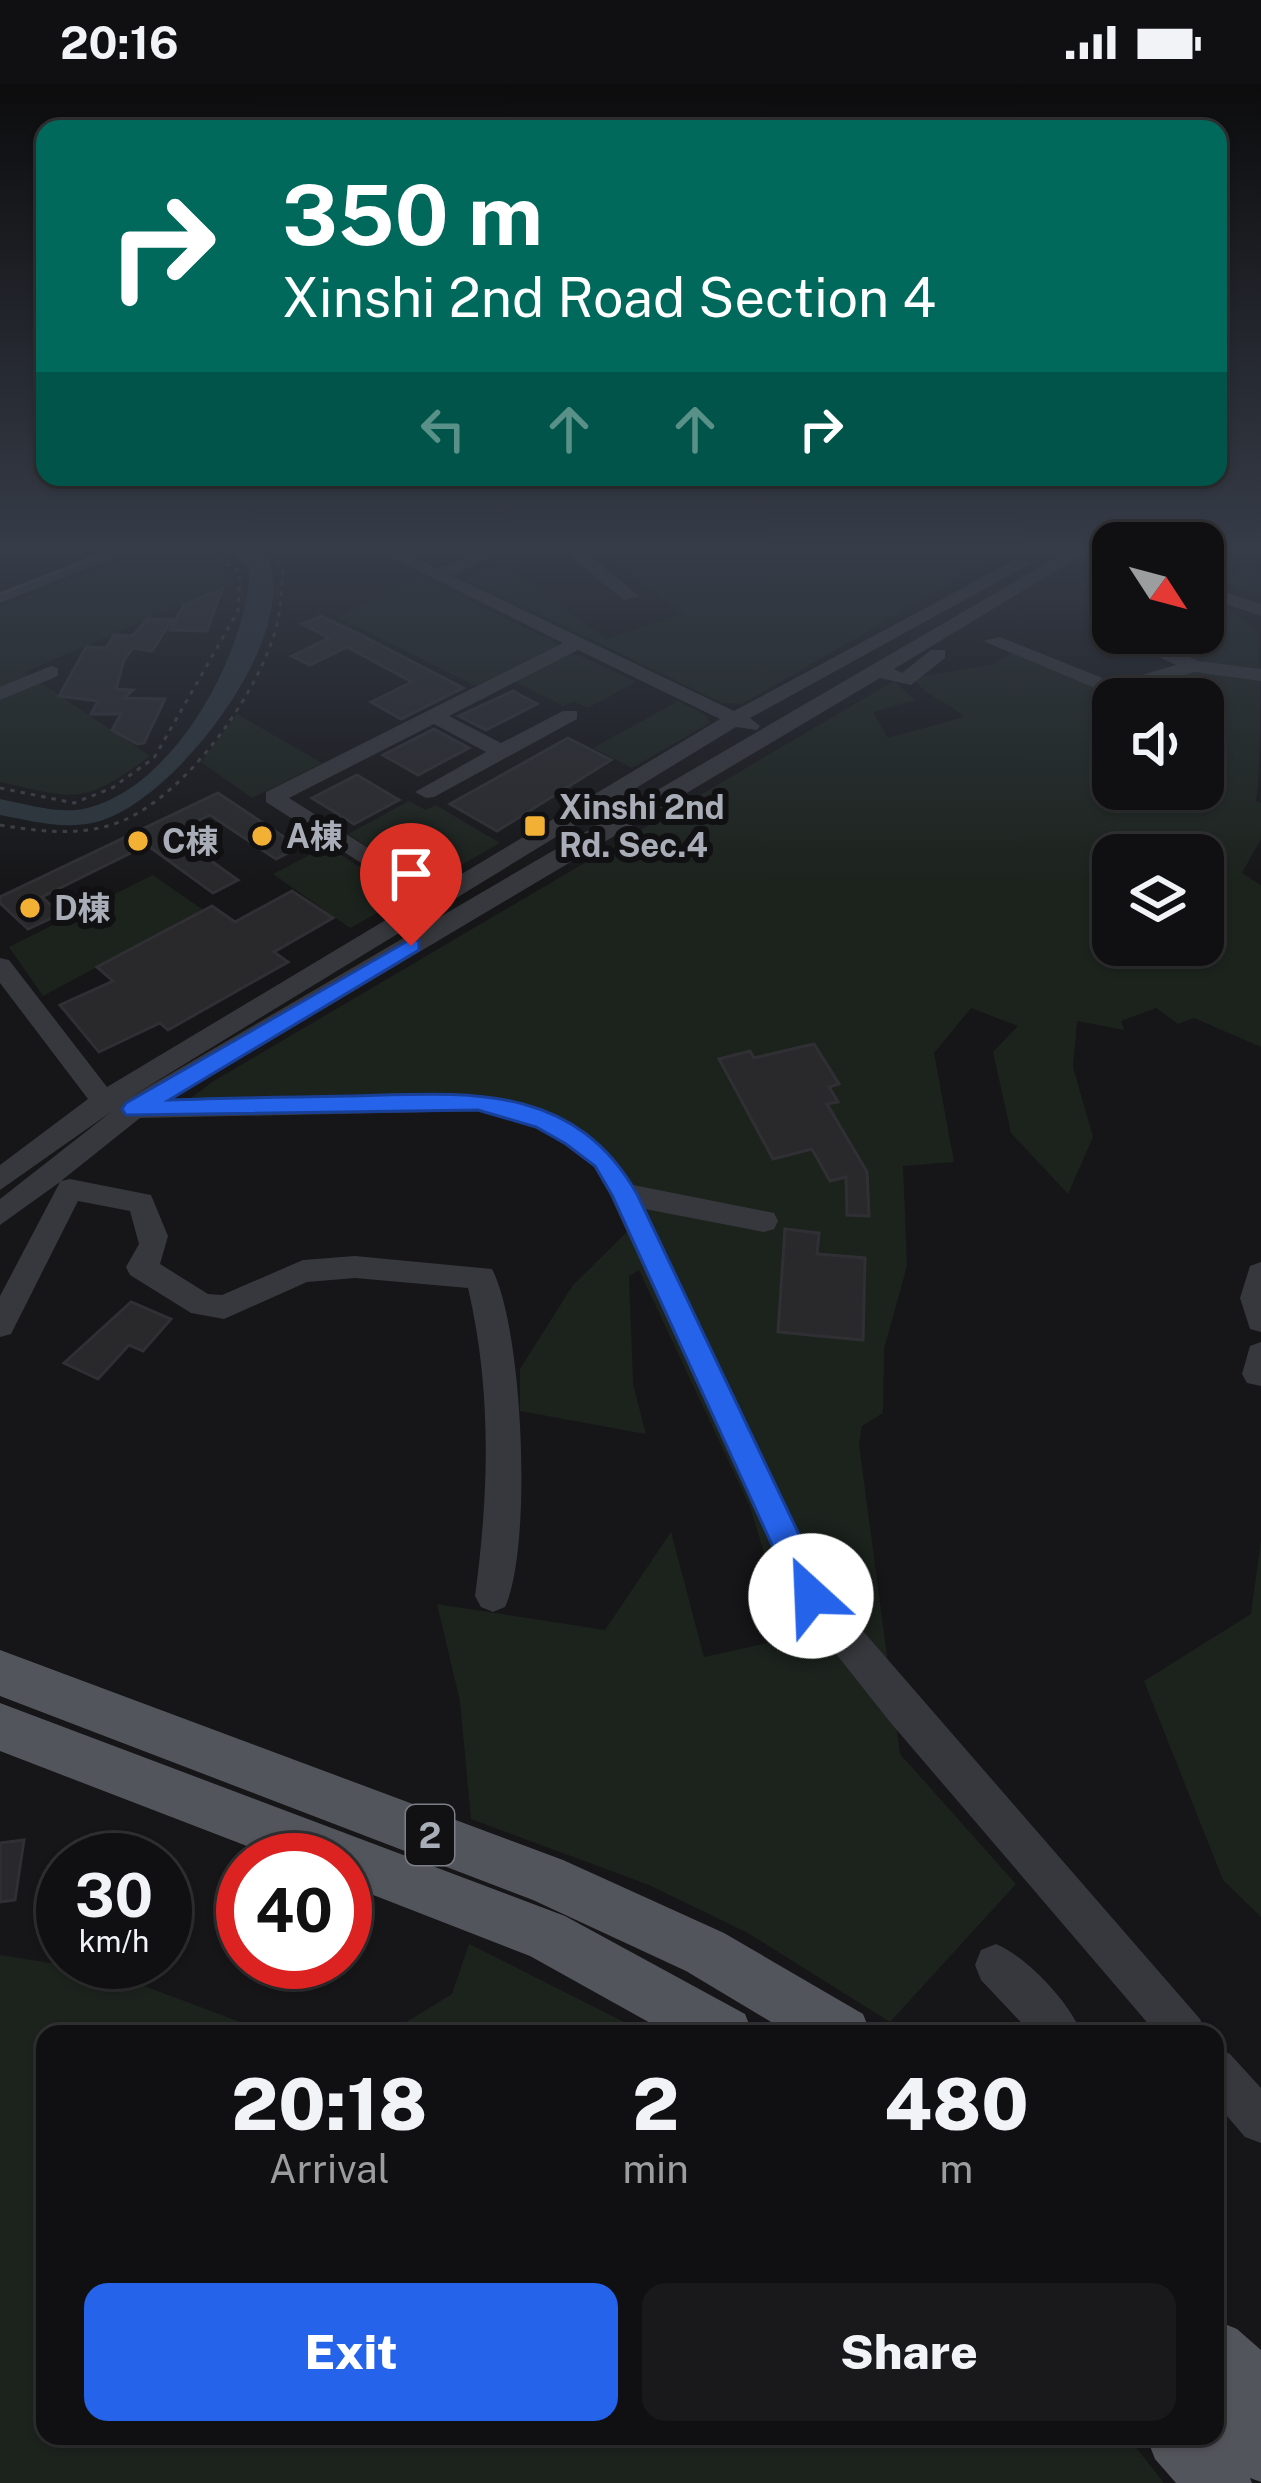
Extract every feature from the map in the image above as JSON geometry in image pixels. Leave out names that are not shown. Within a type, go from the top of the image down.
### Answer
[{"type":"main road","name":"2","points":[[0,1673],[545,1878],[705,1952],[828,2025]]},
{"type":"main road","name":"2","points":[[0,1726],[546,1935],[709,2025]]},
{"type":"main road","points":[[1224,2359],[1261,2384]]},
{"type":"main road","points":[[1224,2405],[1261,2450]]},
{"type":"main road","points":[[1186,2445],[1219,2483]]},
{"type":"street","points":[[439,902],[274,797],[543,661]]},
{"type":"street","points":[[613,661],[767,736]]},
{"type":"street","points":[[0,1180],[736,718],[841,661]]},
{"type":"street","points":[[0,1325],[58,1184],[119,1105],[895,661]]},
{"type":"street","points":[[904,681],[929,661]]},
{"type":"street","points":[[1042,661],[1114,690],[1193,666]]},
{"type":"street","points":[[1182,661],[1261,675]]},
{"type":"street","points":[[879,670],[904,681],[924,700]]},
{"type":"street","points":[[0,694],[51,672]]},
{"type":"street","points":[[427,792],[570,715]]},
{"type":"street","points":[[434,716],[502,752]]},
{"type":"street","points":[[0,966],[119,1105],[478,1102],[545,1120],[604,1160],[811,1596],[1177,2025]]},
{"type":"street","points":[[0,1214],[58,1184],[141,1203],[156,1239],[153,1256],[141,1267],[202,1305],[224,1307],[303,1271],[355,1267],[484,1270],[499,1345],[506,1494],[493,1595]]},
{"type":"street","points":[[624,1194],[764,1221]]},
{"type":"street","points":[[1261,1274],[1255,1298],[1261,1321]]},
{"type":"street","points":[[996,1965],[1053,2025]]},
{"type":"street","points":[[1224,2078],[1261,2121]]},
{"type":"path","points":[[0,788],[74,802],[112,788],[154,758],[209,661]]},
{"type":"path","points":[[0,825],[55,835],[86,831],[128,819],[157,802],[216,736],[262,661]]},
{"type":"shaded area","points":[[0,661],[51,661],[25,672],[31,677],[0,690]]},
{"type":"shaded area","points":[[426,661],[529,661],[476,686]]},
{"type":"shaded area","points":[[556,661],[592,661],[636,682],[588,708],[573,701],[563,706],[514,681]]},
{"type":"shaded area","points":[[635,661],[817,661],[742,704],[722,703]]},
{"type":"shaded area","points":[[998,661],[1044,661],[1092,684],[1092,810],[1224,810],[1224,678],[1160,678],[1188,669],[1180,661],[1260,661],[1256,801],[1261,803],[1261,839],[1242,873],[1261,885],[1261,1047],[1194,1018],[1178,1024],[1156,1008],[1121,1021],[1124,1030],[1077,1021],[1073,1067],[1093,1137],[1068,1194],[1011,1133],[993,1052],[1018,1026],[971,1008],[934,1053],[954,1162],[903,1166],[907,1266],[884,1349],[883,1413],[862,1426],[859,1444],[900,1754],[1016,1884],[890,2022],[748,1933],[649,1885],[471,1819],[460,1701],[437,1604],[605,1630],[671,1532],[704,1657],[790,1638],[750,1507],[639,1270],[629,1276],[633,1384],[646,1434],[520,1411],[520,1369],[573,1285],[634,1225],[589,1153],[532,1116],[476,1103],[174,1111],[212,1082],[894,681],[915,700],[873,712],[888,738],[964,717],[914,678]]},
{"type":"shaded area","points":[[38,682],[150,756],[109,783],[80,794],[0,782],[0,699]]},
{"type":"shaded area","points":[[678,701],[706,715],[710,723],[632,768],[593,748]]},
{"type":"shaded area","points":[[237,714],[322,763],[252,798],[201,762]]},
{"type":"shaded area","points":[[409,801],[426,810],[436,805],[500,843],[433,881],[418,880],[348,834]]},
{"type":"shaded area","points":[[327,846],[397,891],[398,901],[350,928],[273,874]]},
{"type":"shaded area","points":[[153,875],[203,910],[43,996],[9,947]]},
{"type":"shaded area","points":[[1261,1540],[1261,1917],[1223,1880],[1144,1681],[1251,1614]]},
{"type":"shaded area","points":[[469,1944],[630,2025],[402,2025],[452,1994]]},
{"type":"shaded area","points":[[0,1955],[36,1961],[36,1989],[152,1989],[248,2025],[36,2025],[36,2445],[1134,2445],[1164,2483],[0,2483]]},
{"type":"building","points":[[78,661],[124,661],[116,689],[133,690],[124,698],[165,699],[144,743],[137,744],[112,730],[121,714],[91,714],[98,701],[59,696]]},
{"type":"building","points":[[373,661],[411,661],[463,688],[401,719],[371,702],[412,682]]},
{"type":"building","points":[[513,691],[537,704],[486,730],[459,716]]},
{"type":"building","points":[[434,729],[469,748],[418,775],[383,755]]},
{"type":"building","points":[[568,738],[611,760],[497,831],[450,804]]},
{"type":"building","points":[[357,775],[399,800],[354,824],[312,798]]},
{"type":"building","points":[[218,793],[299,847],[276,859],[210,815],[172,833],[238,880],[213,893],[147,845],[42,897],[60,914],[28,929],[0,903],[0,897]]},
{"type":"building","points":[[292,891],[333,918],[274,952],[288,962],[168,1030],[160,1023],[99,1052],[60,1005],[113,981],[97,967],[212,906],[235,922]]},
{"type":"building","points":[[814,1044],[839,1084],[829,1087],[838,1102],[827,1104],[867,1172],[869,1216],[847,1215],[846,1177],[830,1181],[812,1149],[773,1159],[719,1059],[750,1051],[754,1058]]},
{"type":"building","points":[[785,1229],[819,1233],[817,1254],[865,1258],[863,1340],[778,1332]]},
{"type":"building","points":[[131,1302],[171,1319],[143,1351],[129,1345],[98,1379],[64,1363]]},
{"type":"building","points":[[24,1840],[15,1900],[0,1902],[0,1843]]},
{"type":"waterway","points":[[0,807],[81,817],[124,802],[155,780],[184,749],[211,714],[240,661]]},
{"type":"place","name":"Xinshi 2nd Rd. Sec.4","points":[[535,826]]},
{"type":"place","name":"A棟","points":[[262,836]]},
{"type":"place","name":"C棟","points":[[138,841]]},
{"type":"place","name":"D棟","points":[[30,908]]},
{"type":"route","points":[[411,946],[134,1109],[478,1102],[545,1120],[575,1138],[604,1160],[624,1194],[811,1596]]}]
